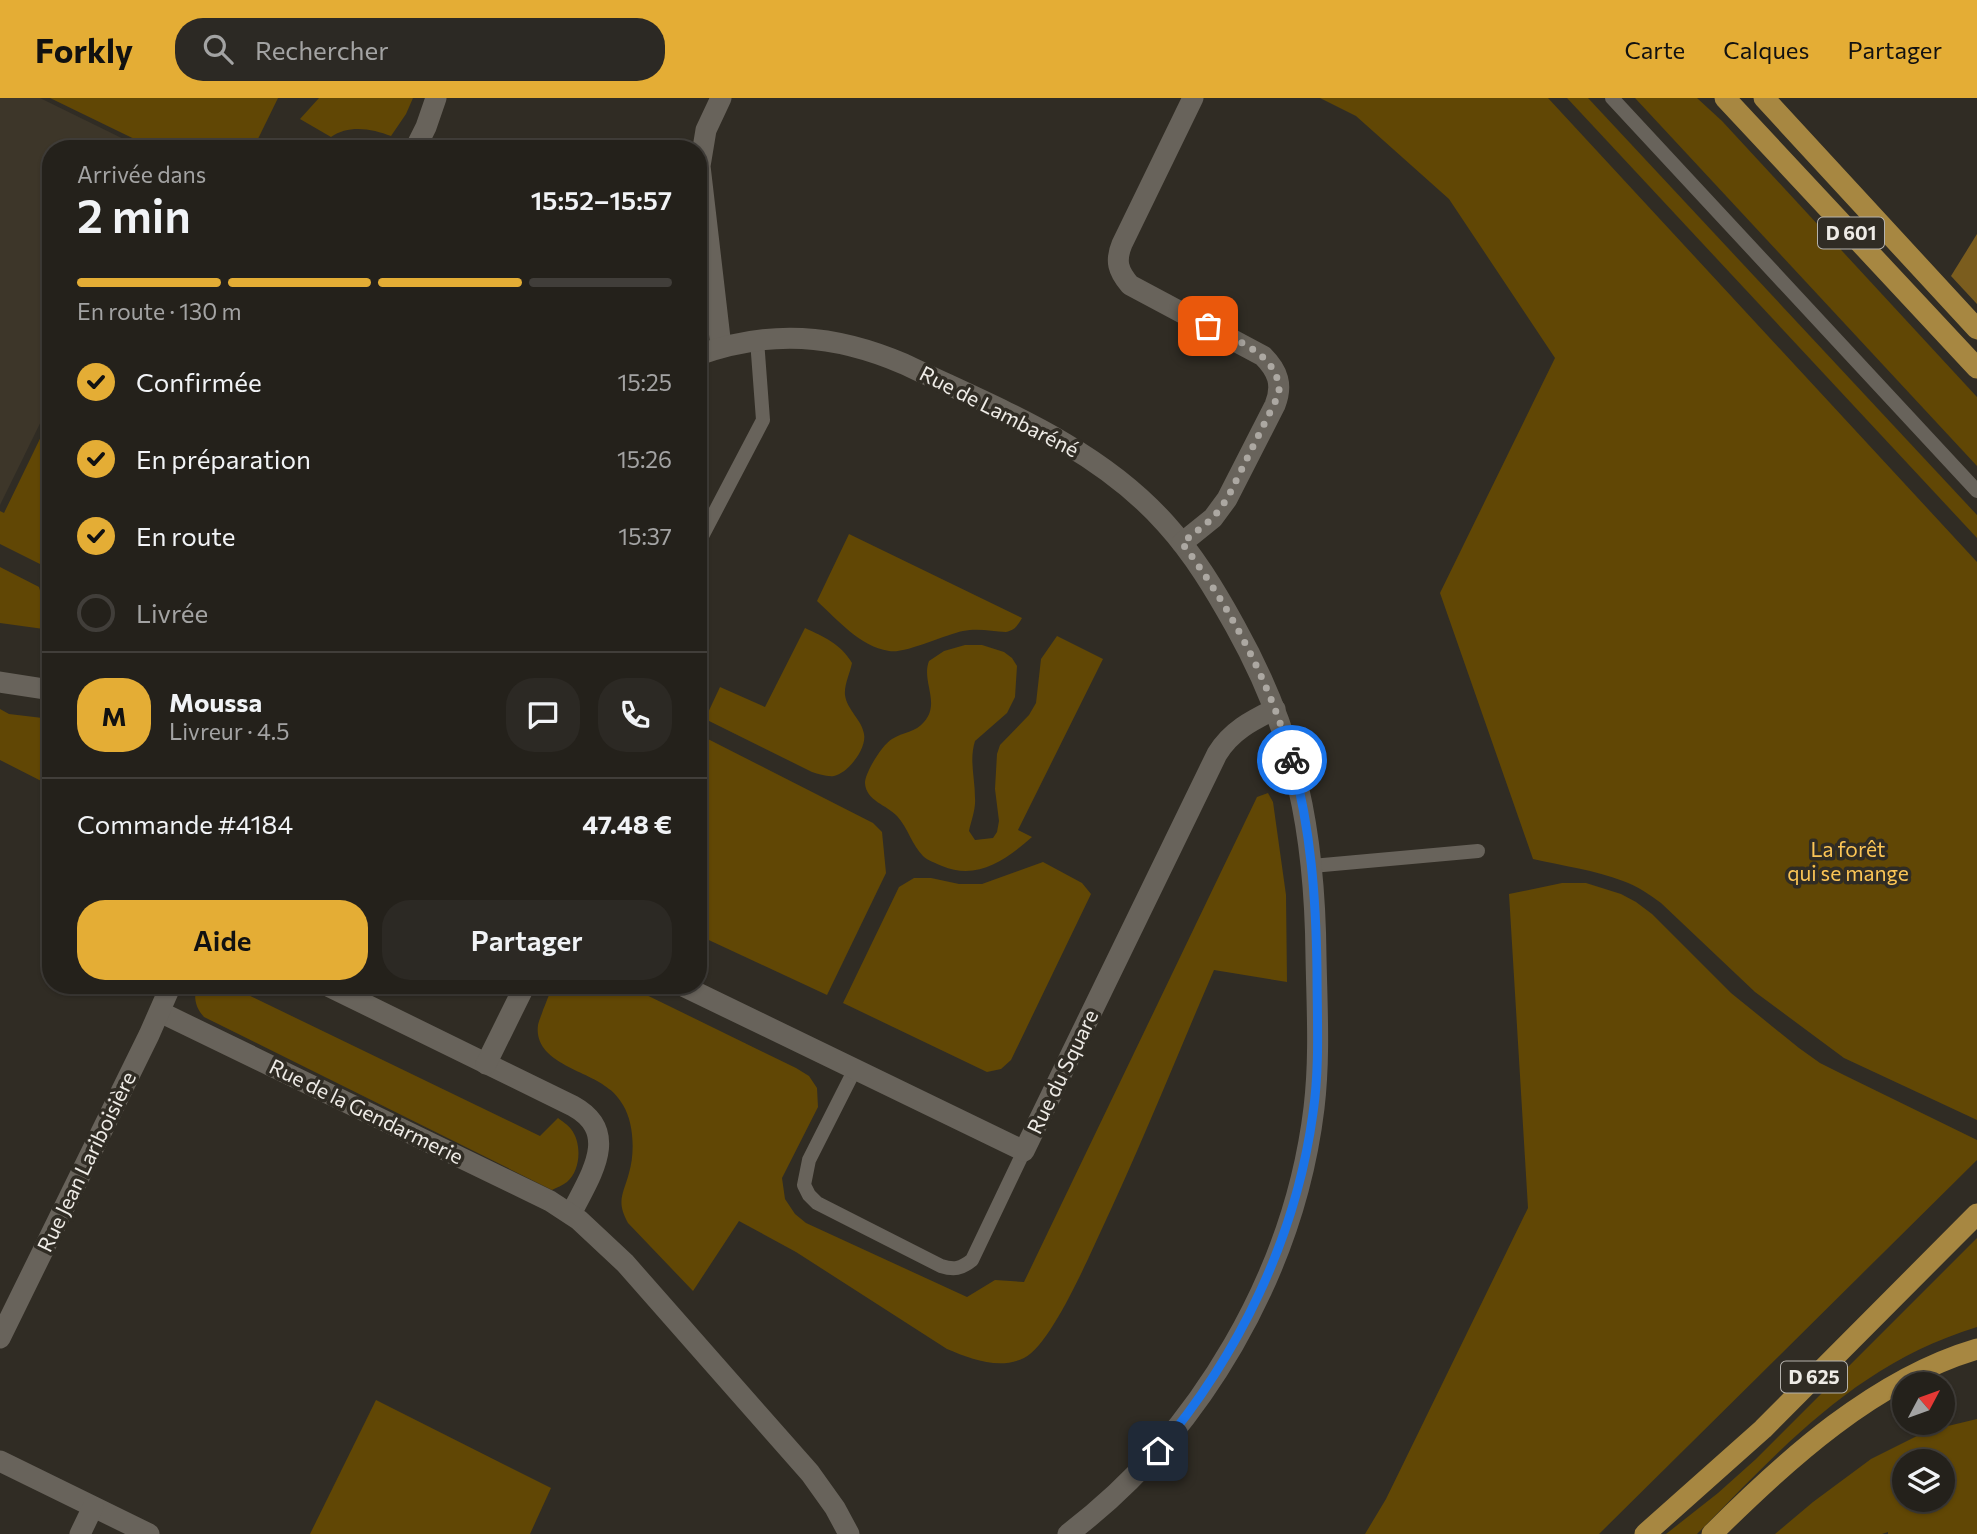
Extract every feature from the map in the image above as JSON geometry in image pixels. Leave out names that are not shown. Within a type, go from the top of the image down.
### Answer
[{"type":"main road","name":"D 601","points":[[1725,98],[1977,368]]},
{"type":"main road","name":"D 601","points":[[1763,98],[1977,329]]},
{"type":"main road","name":"D 625","points":[[1645,1534],[1763,1429],[1977,1214]]},
{"type":"main road","name":"D 625","points":[[1712,1534],[1785,1466],[1855,1410],[1902,1381],[1977,1349]]},
{"type":"street","points":[[420,140],[436,98]]},
{"type":"street","points":[[704,140],[705,130],[721,98]]},
{"type":"street","points":[[1182,543],[1213,518],[1227,499],[1275,405],[1280,385],[1274,369],[1263,356],[1130,285],[1119,271],[1117,264],[1122,244],[1193,98]]},
{"type":"street","points":[[707,226],[721,347]]},
{"type":"street","name":"Rue de Lambaréné","points":[[707,352],[757,340],[794,338],[841,343],[884,355],[1075,448],[1154,510],[1204,574],[1231,618],[1275,709],[1297,779],[1312,866],[1316,931],[1316,1083],[1302,1171],[1287,1227],[1241,1331],[1194,1406],[1138,1472],[1108,1502],[1068,1534]]},
{"type":"street","points":[[0,682],[42,689]]},
{"type":"street","name":"Rue du Square","points":[[700,994],[1024,1152],[1217,754],[1236,730],[1275,709]]},
{"type":"street","name":"Rue Jean Lariboisière","points":[[0,1338],[167,994]]},
{"type":"street","points":[[344,994],[581,1110],[593,1122],[599,1138],[599,1154],[571,1214]]},
{"type":"street","points":[[486,1065],[521,994]]},
{"type":"street","name":"Rue de la Gendarmerie","points":[[160,1012],[550,1201],[571,1214],[625,1263],[810,1473],[835,1508],[849,1534]]},
{"type":"street","points":[[0,1461],[149,1534]]},
{"type":"street","points":[[80,1534],[93,1507]]},
{"type":"lane","points":[[1612,98],[1977,491]]},
{"type":"lane","points":[[707,527],[763,420],[757,340]]},
{"type":"lane","points":[[1312,866],[1478,851]]},
{"type":"lane","points":[[855,1069],[809,1160],[804,1185],[817,1203],[940,1266],[953,1269],[972,1260],[1024,1152]]},
{"type":"shaded area","points":[[0,98],[40,98],[126,140],[42,140],[42,419],[0,505]]},
{"type":"shaded area","points":[[1977,234],[1977,304],[1951,276]]},
{"type":"green space","points":[[50,98],[278,98],[257,140],[136,140]]},
{"type":"green space","points":[[319,98],[413,98],[391,136],[377,131],[353,129],[331,137],[300,119]]},
{"type":"green space","name":"La forêt qui se mange","points":[[1320,98],[1548,98],[1977,562],[1977,1120],[1844,1058],[1755,992],[1661,903],[1643,890],[1601,874],[1533,859],[1440,593],[1555,358],[1449,199],[1356,116]]},
{"type":"green space","points":[[1567,98],[1588,98],[1977,515],[1977,538]]},
{"type":"green space","points":[[1635,98],[1697,98],[1722,121],[1977,397],[1977,466]]},
{"type":"green space","points":[[42,435],[42,565],[0,544],[0,511],[4,513]]},
{"type":"green space","points":[[849,534],[1022,618],[1016,627],[1006,632],[963,631],[896,651],[868,644],[817,601]]},
{"type":"green space","points":[[0,567],[39,587],[42,598],[42,629],[0,623]]},
{"type":"green space","points":[[805,628],[837,646],[852,663],[845,695],[863,729],[864,740],[860,753],[845,770],[834,776],[826,776],[812,772],[707,720],[720,687],[765,707]]},
{"type":"green space","points":[[1057,636],[1103,659],[1018,830],[1032,837],[1001,860],[979,869],[955,870],[927,859],[919,852],[897,816],[869,794],[865,783],[871,766],[884,746],[892,739],[917,728],[929,715],[929,661],[944,651],[965,645],[982,645],[1004,652],[1017,666],[1015,697],[1007,713],[975,741],[973,748],[975,802],[969,831],[975,840],[993,838],[999,821],[995,789],[997,754],[1000,745],[1029,715],[1036,703],[1041,659]]},
{"type":"green space","points":[[0,709],[9,714],[42,718],[42,781],[0,760]]},
{"type":"green space","points":[[707,739],[873,823],[882,832],[886,873],[827,995],[707,939]]},
{"type":"green space","points":[[1268,793],[1273,802],[1286,895],[1287,982],[1214,970],[1130,1168],[1077,1282],[1045,1337],[1024,1358],[995,1363],[947,1349],[796,1252],[739,1221],[693,1291],[628,1223],[621,1203],[632,1156],[627,1112],[611,1090],[563,1064],[544,1048],[539,1038],[538,1025],[550,994],[644,994],[796,1068],[809,1076],[817,1088],[818,1107],[782,1178],[785,1199],[795,1214],[806,1223],[967,1297],[995,1280],[1024,1282],[1257,797]]},
{"type":"green space","points":[[1043,862],[1082,883],[1091,894],[1011,1060],[1001,1069],[987,1072],[843,1003],[899,887],[914,878],[982,884]]},
{"type":"green space","points":[[1562,883],[1586,883],[1621,894],[1636,902],[1652,914],[1731,993],[1799,1048],[1820,1063],[1977,1140],[1977,1160],[1599,1534],[1365,1534],[1386,1499],[1528,1208],[1509,894]]},
{"type":"green space","points":[[246,994],[540,1136],[558,1118],[575,1135],[578,1156],[575,1171],[567,1182],[552,1190],[204,1017],[195,995]]},
{"type":"green space","points":[[1977,1238],[1977,1327],[1934,1343],[1894,1363],[1858,1386],[1791,1440],[1697,1534],[1666,1534],[1756,1459]]},
{"type":"green space","points":[[376,1400],[551,1488],[530,1534],[310,1534]]},
{"type":"green space","points":[[1977,1419],[1977,1534],[1775,1534],[1871,1459],[1919,1435],[1955,1435],[1955,1424]]},
{"type":"way so far","points":[[1208,326],[1263,356],[1274,369],[1280,385],[1279,394],[1227,499],[1213,518],[1182,543],[1210,583],[1241,637],[1268,692],[1292,760]]},
{"type":"route","points":[[1158,1451],[1194,1406],[1241,1331],[1287,1227],[1308,1143],[1316,1083],[1318,1035],[1316,931],[1308,831],[1292,760]]}]
